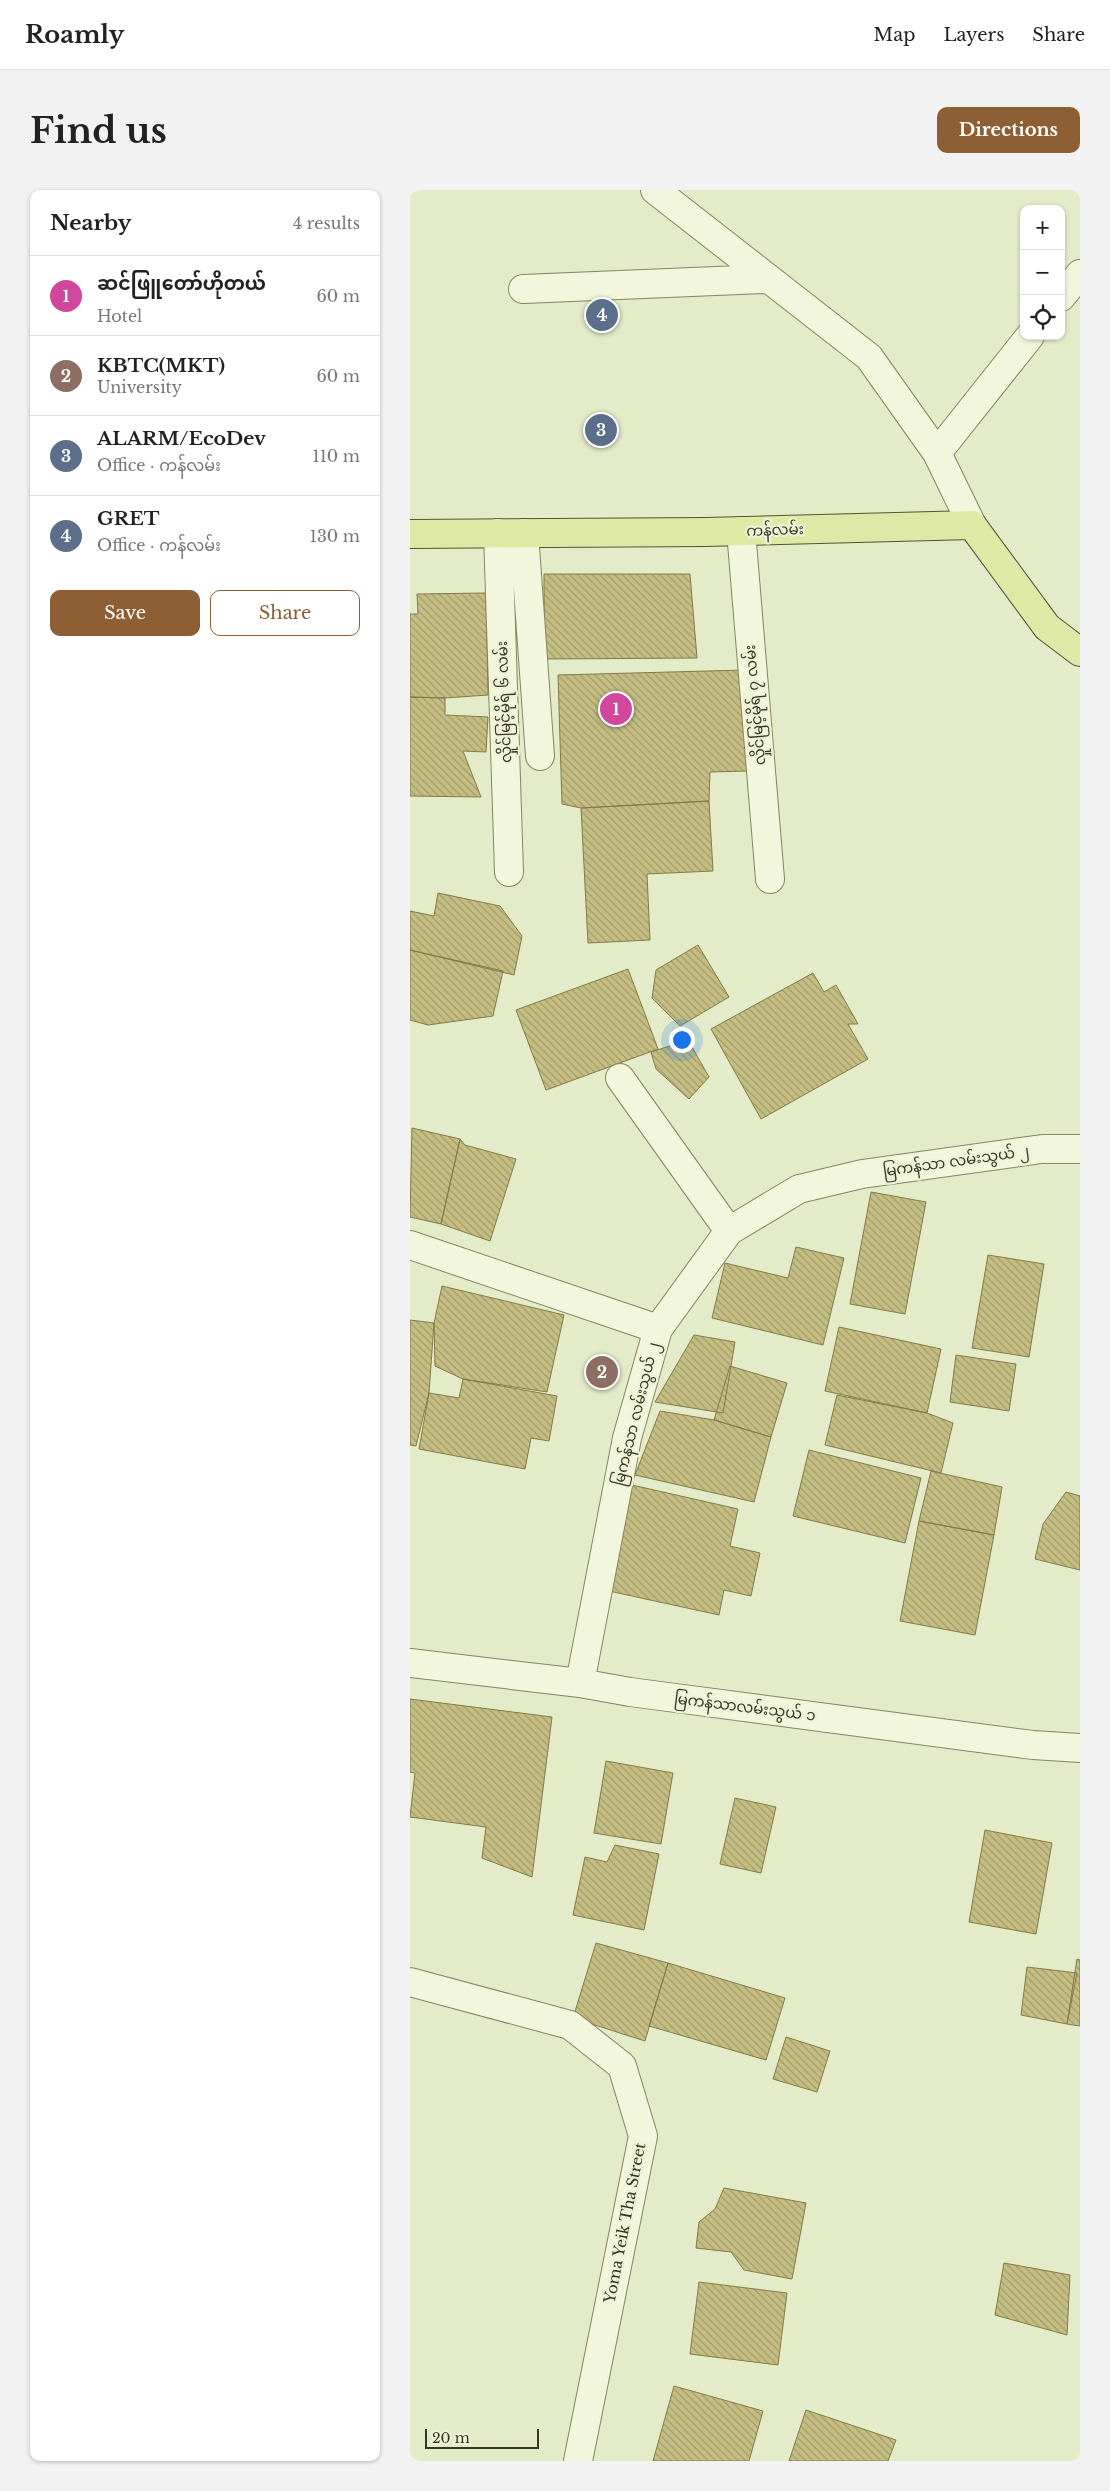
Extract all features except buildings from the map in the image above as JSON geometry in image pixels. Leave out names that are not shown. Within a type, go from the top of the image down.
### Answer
[{"type":"main road","name":"ကန်လမ်း","points":[[410,534],[741,531],[972,524]]},
{"type":"main road","points":[[972,524],[1047,627],[1080,652]]},
{"type":"street","points":[[655,190],[869,358],[937,453],[972,524]]},
{"type":"street","points":[[1063,295],[1080,274]]},
{"type":"street","points":[[523,289],[766,279]]},
{"type":"street","points":[[937,453],[1027,340]]},
{"type":"street","name":"လှိုင်မြင့်မိုရ် ၇ လမ်း","points":[[741,531],[770,879]]},
{"type":"street","points":[[511,533],[540,756]]},
{"type":"street","name":"လှိုင်မြင့်မိုရ် ၆ လမ်း","points":[[509,872],[511,533]]},
{"type":"street","points":[[620,1078],[729,1231]]},
{"type":"street","name":"မြကန်သာ လမ်းသွယ် ၂","points":[[580,1683],[627,1438],[658,1330],[729,1231],[799,1189],[862,1174],[1032,1151],[1080,1149]]},
{"type":"street","points":[[410,1245],[658,1330]]},
{"type":"street","name":"မြကန်သာလမ်းသွယ် ၁","points":[[410,1663],[580,1683],[630,1692],[1033,1745],[1080,1748]]},
{"type":"street","name":"Yoma Yeik Tha Street","points":[[410,1982],[570,2025],[622,2066],[643,2136],[578,2461]]},
{"type":"place","name":"GRET","points":[[602,315]]},
{"type":"place","name":"ALARM/EcoDev","points":[[601,430]]},
{"type":"place","name":"ဆင်ဖြူတော်ဟိုတယ်","points":[[616,709]]},
{"type":"place","name":"KBTC(MKT)","points":[[602,1372]]}]
